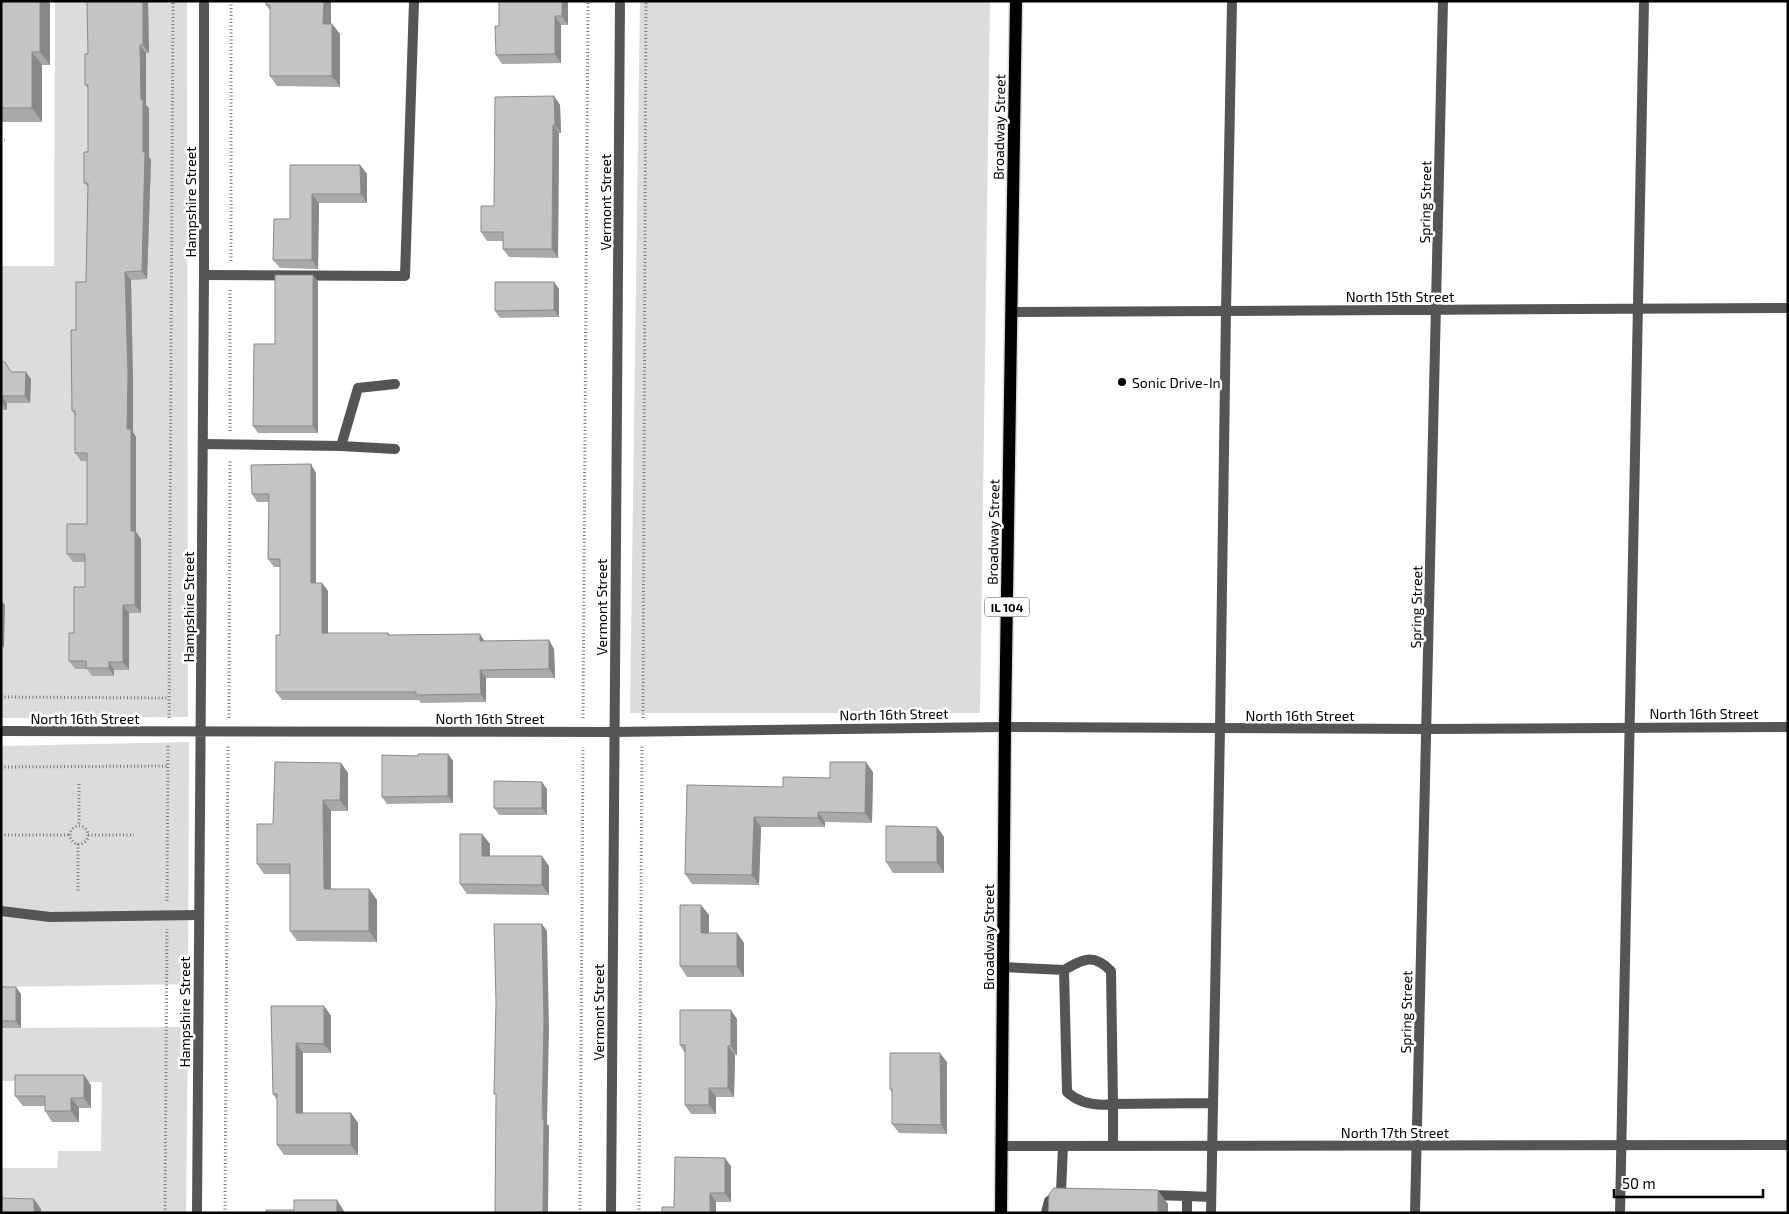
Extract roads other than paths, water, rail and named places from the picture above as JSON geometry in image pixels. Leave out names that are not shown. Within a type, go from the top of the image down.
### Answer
[{"type":"main road","name":"Broadway Street","points":[[1002,1213],[1005,726],[1016,1]]},
{"type":"street","name":"Hampshire Street","points":[[197,1213],[204,275],[204,1]]},
{"type":"street","points":[[204,275],[405,276],[414,1]]},
{"type":"street","name":"Vermont Street","points":[[611,1213],[620,1]]},
{"type":"street","points":[[1210,1213],[1232,1]]},
{"type":"street","name":"Spring Street","points":[[1416,1213],[1443,1]]},
{"type":"street","points":[[1620,1213],[1644,1]]},
{"type":"street","name":"North 15th Street","points":[[1012,312],[1788,308]]},
{"type":"street","points":[[341,446],[358,388],[395,384]]},
{"type":"street","points":[[203,444],[341,446],[395,449]]},
{"type":"street","name":"North 16th Street","points":[[1,731],[643,732],[1005,726],[1427,729],[1788,727]]},
{"type":"street","points":[[1,911],[50,917],[198,915]]},
{"type":"street","points":[[1003,967],[1064,970],[1084,959],[1101,961],[1111,971],[1113,1146]]},
{"type":"street","points":[[1064,970],[1067,1092],[1074,1099],[1090,1104],[1213,1103]]},
{"type":"street","name":"North 17th Street","points":[[1002,1146],[1788,1145]]},
{"type":"street","points":[[1046,1213],[1049,1201],[1066,1192],[1063,1146]]},
{"type":"street","points":[[1138,1195],[1211,1197]]},
{"type":"street","points":[[1187,1196],[1187,1213]]},
{"type":"place","name":"Sonic Drive-In","points":[[1122,382]]}]
